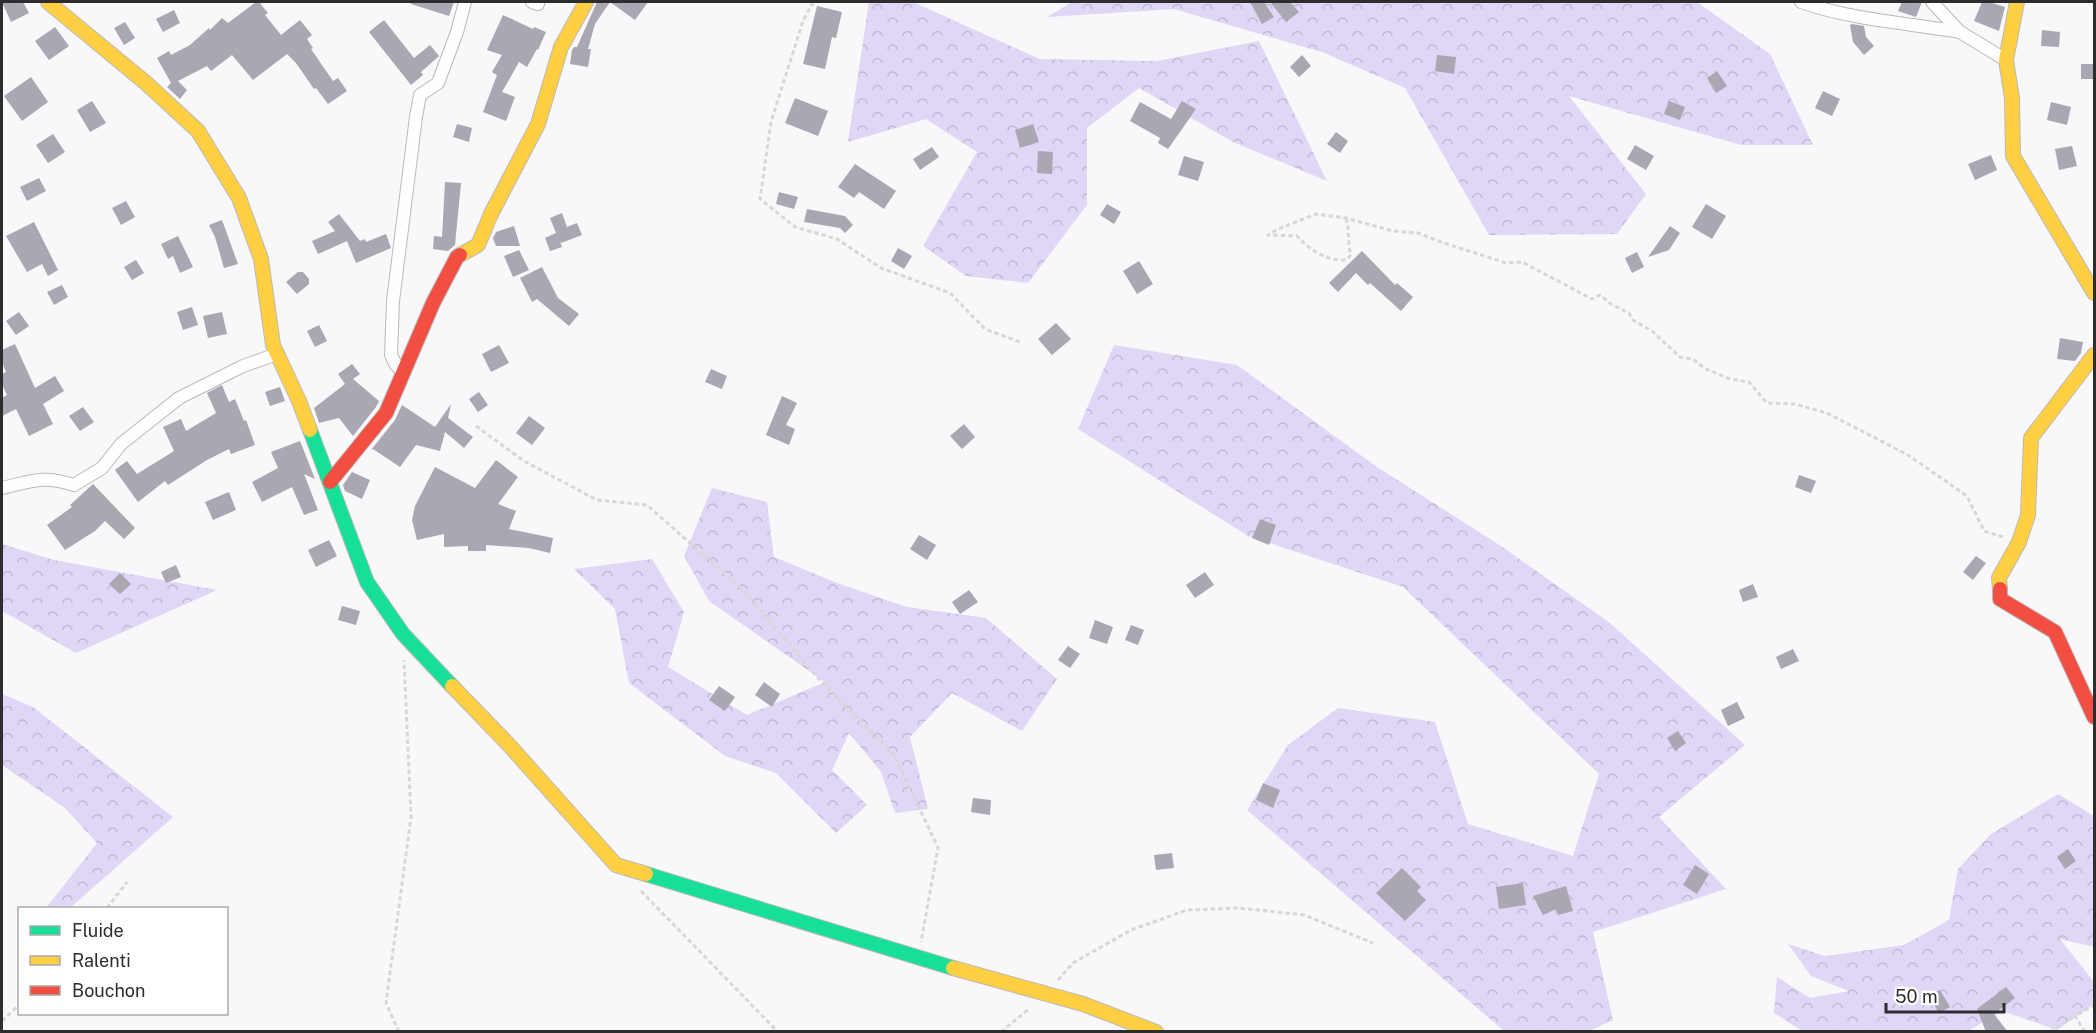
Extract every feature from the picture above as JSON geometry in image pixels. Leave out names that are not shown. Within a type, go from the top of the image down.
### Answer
[{"type":"street","points":[[48,2],[146,83],[198,131],[239,198],[261,259],[273,345],[299,401],[367,582],[403,634],[509,745],[616,865],[918,959],[1083,1004],[1156,1032]]},
{"type":"street","points":[[403,372],[391,355],[393,301],[416,117],[420,95],[438,83],[457,32],[465,2]]},
{"type":"street","points":[[330,482],[386,413],[456,257],[478,245],[491,214],[538,124],[561,47],[586,2]]},
{"type":"street","points":[[1801,2],[1856,15],[1960,32]]},
{"type":"street","points":[[1932,2],[1960,32],[2006,60]]},
{"type":"street","points":[[2016,2],[2006,60],[2012,98],[2013,156],[2094,293]]},
{"type":"street","points":[[2,488],[35,479],[55,479],[74,485],[102,468],[121,444],[179,398],[243,366],[277,354]]},
{"type":"street","points":[[2094,355],[2031,438],[2028,514],[2019,543],[1999,578],[2000,599],[2055,632],[2094,717]]},
{"type":"path","points":[[813,2],[803,21],[771,122],[760,200],[795,227],[837,239],[881,268],[950,293],[985,328],[1020,342]]},
{"type":"path","points":[[1346,218],[1350,234],[1347,242],[1351,255],[1346,260],[1336,261],[1321,255],[1306,246],[1297,236],[1268,235],[1316,214],[1346,218],[1393,231],[1418,232],[1506,263],[1522,262],[1592,299],[1600,295],[1611,304],[1629,313],[1633,320],[1652,331],[1680,357],[1693,359],[1704,368],[1730,379],[1749,382],[1767,403],[1795,404],[1827,413],[1908,454],[1967,496],[1984,531],[2019,543]]},
{"type":"path","points":[[476,426],[524,461],[597,500],[647,505],[742,589],[818,678],[894,754],[938,848],[918,959]]},
{"type":"path","points":[[399,1032],[386,1003],[411,817],[403,634]]},
{"type":"path","points":[[108,907],[127,882]]},
{"type":"path","points":[[640,890],[778,1032]]},
{"type":"path","points":[[1001,1032],[1046,994],[1072,963],[1131,930],[1187,910],[1239,908],[1304,915],[1373,943]]},
{"type":"path","points":[[2050,1032],[2094,1005]]},
{"type":"path","points":[[2,1021],[18,1006]]},
{"type":"path","points":[[2075,1016],[2085,1032]]},
{"type":"green space","points":[[869,2],[913,2],[1040,59],[1157,61],[1259,41],[1327,181],[1233,142],[1139,88],[1087,128],[1087,205],[1028,283],[966,276],[923,246],[977,152],[926,119],[848,142]]},
{"type":"green space","points":[[1072,2],[1697,2],[1770,54],[1813,145],[1741,145],[1569,96],[1646,194],[1617,234],[1489,235],[1405,88],[1322,52],[1174,9],[1047,17]]},
{"type":"green space","points":[[1114,345],[1237,365],[1377,467],[1501,546],[1610,623],[1745,745],[1659,817],[1726,889],[1593,932],[1613,1020],[1589,1031],[1504,1031],[1247,810],[1288,745],[1338,708],[1435,722],[1468,824],[1573,856],[1599,774],[1403,587],[1248,536],[1078,429]]},
{"type":"green space","points":[[712,488],[767,502],[774,557],[837,583],[907,607],[986,618],[1057,679],[1022,731],[952,693],[910,737],[928,809],[895,813],[881,772],[849,733],[832,770],[867,805],[836,833],[776,773],[725,756],[629,683],[615,609],[574,569],[652,559],[684,612],[668,667],[747,715],[825,682],[709,601],[684,556]]},
{"type":"green space","points":[[2,544],[54,560],[217,590],[76,653],[2,611]]},
{"type":"green space","points":[[2,694],[33,707],[173,817],[71,907],[47,907],[97,843],[65,808],[2,765]]},
{"type":"green space","points":[[2058,794],[2094,816],[2094,947],[2060,939],[2094,982],[2094,1004],[2057,1030],[2002,1011],[1968,1031],[1802,1031],[1774,1013],[1777,977],[1810,998],[1849,991],[1811,976],[1788,944],[1825,956],[1904,945],[1949,920],[1958,869],[1991,834]]},
{"type":"building","points":[[2,2],[23,2],[29,13],[11,22]]},
{"type":"building","points":[[259,2],[268,13],[265,15],[281,35],[300,20],[312,35],[307,39],[313,48],[311,49],[333,81],[338,78],[347,91],[328,104],[287,54],[253,80],[232,55],[211,71],[207,66],[178,81],[187,90],[180,99],[167,87],[171,83],[157,58],[169,51],[171,55],[190,45],[222,18],[228,23]]},
{"type":"building","points":[[411,2],[454,2],[449,16],[411,4]]},
{"type":"building","points":[[597,2],[610,2],[595,24],[588,49],[591,49],[588,67],[570,64],[572,50],[577,47]]},
{"type":"building","points":[[610,2],[648,2],[635,20]]},
{"type":"building","points":[[1250,2],[1264,2],[1274,17],[1262,24]]},
{"type":"building","points":[[1270,2],[1290,2],[1299,12],[1286,22]]},
{"type":"building","points":[[1902,2],[1922,2],[1916,17],[1898,11]]},
{"type":"building","points":[[1982,2],[2005,7],[1999,31],[1974,21]]},
{"type":"building","points":[[817,6],[842,12],[836,38],[832,37],[825,69],[803,64]]},
{"type":"building","points":[[174,10],[180,23],[163,32],[156,19]]},
{"type":"building","points":[[503,15],[533,29],[534,27],[546,32],[527,67],[519,62],[502,92],[515,97],[506,121],[483,112],[497,75],[492,72],[502,55],[487,50]]},
{"type":"building","points":[[384,20],[414,58],[430,45],[439,56],[421,72],[423,75],[411,85],[369,32]]},
{"type":"building","points":[[125,22],[135,38],[124,45],[114,28]]},
{"type":"building","points":[[1850,25],[1864,26],[1866,37],[1874,46],[1864,55],[1853,42]]},
{"type":"building","points":[[55,27],[69,46],[49,60],[35,41]]},
{"type":"building","points":[[2042,30],[2060,32],[2059,47],[2041,46]]},
{"type":"building","points":[[1302,55],[1311,66],[1299,77],[1290,67]]},
{"type":"building","points":[[1437,55],[1456,57],[1454,74],[1435,71]]},
{"type":"building","points":[[2081,64],[2094,64],[2094,79],[2081,79]]},
{"type":"building","points":[[1717,71],[1727,86],[1716,93],[1707,78]]},
{"type":"building","points":[[31,77],[48,102],[22,121],[4,96]]},
{"type":"building","points":[[1823,91],[1840,99],[1832,116],[1815,108]]},
{"type":"building","points":[[795,98],[828,111],[818,136],[785,123]]},
{"type":"building","points":[[92,101],[106,123],[90,132],[77,110]]},
{"type":"building","points":[[1182,101],[1196,109],[1168,149],[1158,143],[1160,138],[1130,121],[1140,102],[1171,119]]},
{"type":"building","points":[[1669,101],[1685,107],[1680,120],[1664,114]]},
{"type":"building","points":[[2051,102],[2071,107],[2067,125],[2047,120]]},
{"type":"building","points":[[457,124],[472,128],[469,142],[453,137]]},
{"type":"building","points":[[1033,124],[1039,142],[1020,148],[1015,130]]},
{"type":"building","points":[[1336,132],[1348,141],[1340,153],[1327,144]]},
{"type":"building","points":[[53,134],[65,152],[48,163],[36,145]]},
{"type":"building","points":[[1635,145],[1654,156],[1646,170],[1627,159]]},
{"type":"building","points":[[2072,146],[2077,166],[2059,170],[2055,149]]},
{"type":"building","points":[[932,147],[939,157],[920,170],[913,159]]},
{"type":"building","points":[[1038,151],[1053,152],[1052,174],[1037,173]]},
{"type":"building","points":[[1991,155],[1997,170],[1975,180],[1968,164]]},
{"type":"building","points":[[1184,156],[1204,162],[1198,181],[1178,175]]},
{"type":"building","points":[[855,164],[896,191],[884,209],[859,192],[854,198],[838,187]]},
{"type":"building","points":[[39,178],[46,191],[27,201],[20,187]]},
{"type":"building","points":[[445,182],[461,183],[455,245],[448,251],[433,249],[434,236],[442,237]]},
{"type":"building","points":[[779,192],[798,197],[794,209],[776,204]]},
{"type":"building","points":[[126,201],[135,217],[121,225],[112,208]]},
{"type":"building","points":[[1107,204],[1121,212],[1114,224],[1100,215]]},
{"type":"building","points":[[1706,204],[1726,216],[1712,239],[1692,227]]},
{"type":"building","points":[[807,209],[845,216],[853,225],[845,233],[840,228],[804,222]]},
{"type":"building","points":[[562,213],[567,227],[577,223],[582,235],[561,243],[559,239],[562,247],[550,251],[545,238],[556,233],[550,218]]},
{"type":"building","points":[[339,214],[360,241],[365,239],[366,242],[386,234],[391,248],[356,263],[347,241],[318,254],[312,241],[335,231],[328,222]]},
{"type":"building","points":[[222,220],[238,264],[224,268],[209,225]]},
{"type":"building","points":[[34,222],[58,270],[48,276],[42,264],[27,272],[6,236]]},
{"type":"building","points":[[514,226],[520,246],[496,246],[493,238],[496,232]]},
{"type":"building","points":[[1670,226],[1680,233],[1669,250],[1648,257]]},
{"type":"building","points":[[178,236],[193,267],[180,273],[173,256],[168,259],[161,244]]},
{"type":"building","points":[[898,248],[912,256],[904,269],[891,261]]},
{"type":"building","points":[[519,250],[529,270],[513,277],[504,256]]},
{"type":"building","points":[[1362,251],[1395,285],[1397,283],[1413,297],[1401,311],[1356,273],[1338,292],[1329,283]]},
{"type":"building","points":[[1637,252],[1644,267],[1632,273],[1625,258]]},
{"type":"building","points":[[136,260],[144,273],[132,280],[124,267]]},
{"type":"building","points":[[1139,261],[1153,284],[1137,294],[1123,271]]},
{"type":"building","points":[[542,267],[558,298],[579,314],[569,326],[537,299],[532,302],[520,278]]},
{"type":"building","points":[[298,272],[303,272],[309,279],[309,284],[297,294],[286,282]]},
{"type":"building","points":[[62,285],[68,297],[54,305],[47,292]]},
{"type":"building","points":[[192,307],[198,325],[183,330],[177,312]]},
{"type":"building","points":[[19,312],[29,326],[16,335],[6,321]]},
{"type":"building","points":[[222,312],[227,334],[208,338],[203,316]]},
{"type":"building","points":[[1056,323],[1071,339],[1052,355],[1038,339]]},
{"type":"building","points":[[319,325],[327,341],[315,347],[307,331]]},
{"type":"building","points":[[2060,338],[2083,342],[2081,353],[2075,361],[2057,359]]},
{"type":"building","points":[[15,344],[35,388],[55,376],[64,391],[43,404],[53,424],[29,436],[16,409],[2,416],[2,398],[7,395],[2,384],[2,374],[6,372],[2,362],[2,350]]},
{"type":"building","points":[[499,345],[509,363],[491,372],[482,354]]},
{"type":"building","points":[[352,364],[360,374],[353,379],[379,401],[353,436],[339,418],[319,423],[314,408],[345,384],[338,374]]},
{"type":"building","points":[[711,369],[727,376],[722,389],[705,382]]},
{"type":"building","points":[[222,385],[229,402],[235,399],[255,445],[231,454],[229,449],[168,485],[165,481],[138,502],[115,470],[127,461],[137,474],[174,451],[163,427],[181,419],[186,431],[216,413],[207,393]]},
{"type":"building","points":[[280,387],[285,401],[270,406],[265,392]]},
{"type":"building","points":[[479,392],[488,405],[478,412],[469,399]]},
{"type":"building","points":[[782,396],[797,403],[786,425],[795,429],[789,445],[766,435]]},
{"type":"building","points":[[451,404],[448,418],[473,437],[464,448],[445,432],[440,451],[416,445],[400,467],[373,449],[371,450],[395,420],[402,405],[435,427]]},
{"type":"building","points":[[83,407],[94,422],[80,431],[69,416]]},
{"type":"building","points":[[529,416],[545,428],[532,445],[516,433]]},
{"type":"building","points":[[964,424],[975,437],[962,449],[950,436]]},
{"type":"building","points":[[300,441],[315,479],[304,474],[318,510],[304,515],[292,487],[262,502],[252,482],[278,468],[271,452]]},
{"type":"building","points":[[496,460],[518,477],[498,504],[516,511],[509,529],[553,538],[550,553],[529,548],[486,545],[486,551],[468,551],[468,546],[444,547],[444,534],[417,540],[412,520],[415,506],[435,467],[475,488]]},
{"type":"building","points":[[352,472],[370,480],[362,499],[345,491],[343,485]]},
{"type":"building","points":[[1799,475],[1816,481],[1811,493],[1795,487]]},
{"type":"building","points":[[93,484],[135,528],[124,539],[105,521],[95,531],[65,550],[47,525],[72,507],[70,505]]},
{"type":"building","points":[[229,492],[236,510],[213,520],[205,502]]},
{"type":"building","points":[[1260,519],[1276,525],[1269,545],[1252,538]]},
{"type":"building","points":[[919,535],[936,545],[927,560],[910,549]]},
{"type":"building","points":[[329,540],[337,556],[316,567],[308,550]]},
{"type":"building","points":[[1976,556],[1986,563],[1973,580],[1963,572]]},
{"type":"building","points":[[176,565],[181,577],[166,583],[161,572]]},
{"type":"building","points":[[1205,572],[1214,585],[1195,598],[1186,585]]},
{"type":"building","points":[[120,573],[131,584],[120,594],[109,584]]},
{"type":"building","points":[[1753,584],[1758,597],[1743,602],[1739,590]]},
{"type":"building","points":[[969,590],[978,602],[960,614],[952,602]]},
{"type":"building","points":[[342,606],[360,611],[356,625],[338,620]]},
{"type":"building","points":[[1095,620],[1113,627],[1107,644],[1089,638]]},
{"type":"building","points":[[1131,625],[1144,630],[1138,645],[1125,640]]},
{"type":"building","points":[[1068,646],[1080,654],[1070,668],[1058,660]]},
{"type":"building","points":[[1793,649],[1799,661],[1781,669],[1776,657]]},
{"type":"building","points":[[764,682],[780,694],[772,707],[755,695]]},
{"type":"building","points":[[719,686],[735,697],[725,711],[709,700]]},
{"type":"building","points":[[1737,702],[1745,718],[1728,726],[1721,710]]},
{"type":"building","points":[[1678,731],[1686,743],[1675,751],[1667,738]]},
{"type":"building","points":[[1263,783],[1280,790],[1273,808],[1256,800]]},
{"type":"building","points":[[973,798],[991,800],[990,815],[971,812]]},
{"type":"building","points":[[2068,849],[2076,861],[2065,869],[2057,857]]},
{"type":"building","points":[[1172,853],[1174,868],[1156,870],[1154,855]]},
{"type":"building","points":[[1695,865],[1709,874],[1697,894],[1683,885]]},
{"type":"building","points":[[1402,868],[1421,887],[1417,891],[1426,900],[1405,921],[1376,893]]},
{"type":"building","points":[[1523,883],[1526,905],[1499,909],[1496,887]]},
{"type":"building","points":[[1566,886],[1573,911],[1558,915],[1556,909],[1543,915],[1533,896]]},
{"type":"building","points":[[2006,987],[2015,998],[1994,1014],[2008,1032],[1986,1032],[1977,1009]]},
{"type":"building","points":[[1940,990],[1950,1007],[1939,1013],[1929,996]]},
{"type":"traffic: fast","points":[[310,430],[367,582],[403,634],[452,686]]},
{"type":"traffic: fast","points":[[646,874],[953,968]]},
{"type":"traffic: slow","points":[[48,2],[146,83],[198,131],[239,198],[261,259],[273,345],[310,430]]},
{"type":"traffic: slow","points":[[460,255],[478,245],[491,214],[538,124],[561,47],[586,2]]},
{"type":"traffic: slow","points":[[2017,2],[2006,60],[2012,98],[2013,156],[2094,293]]},
{"type":"traffic: slow","points":[[2000,589],[1999,578],[2019,542],[2028,515],[2031,438],[2094,355]]},
{"type":"traffic: slow","points":[[452,686],[509,745],[616,865],[646,874]]},
{"type":"traffic: slow","points":[[953,968],[1083,1004],[1156,1032]]},
{"type":"traffic: jam","points":[[330,482],[386,413],[433,303],[460,255]]},
{"type":"traffic: jam","points":[[2000,589],[2000,599],[2055,632],[2094,717]]}]
